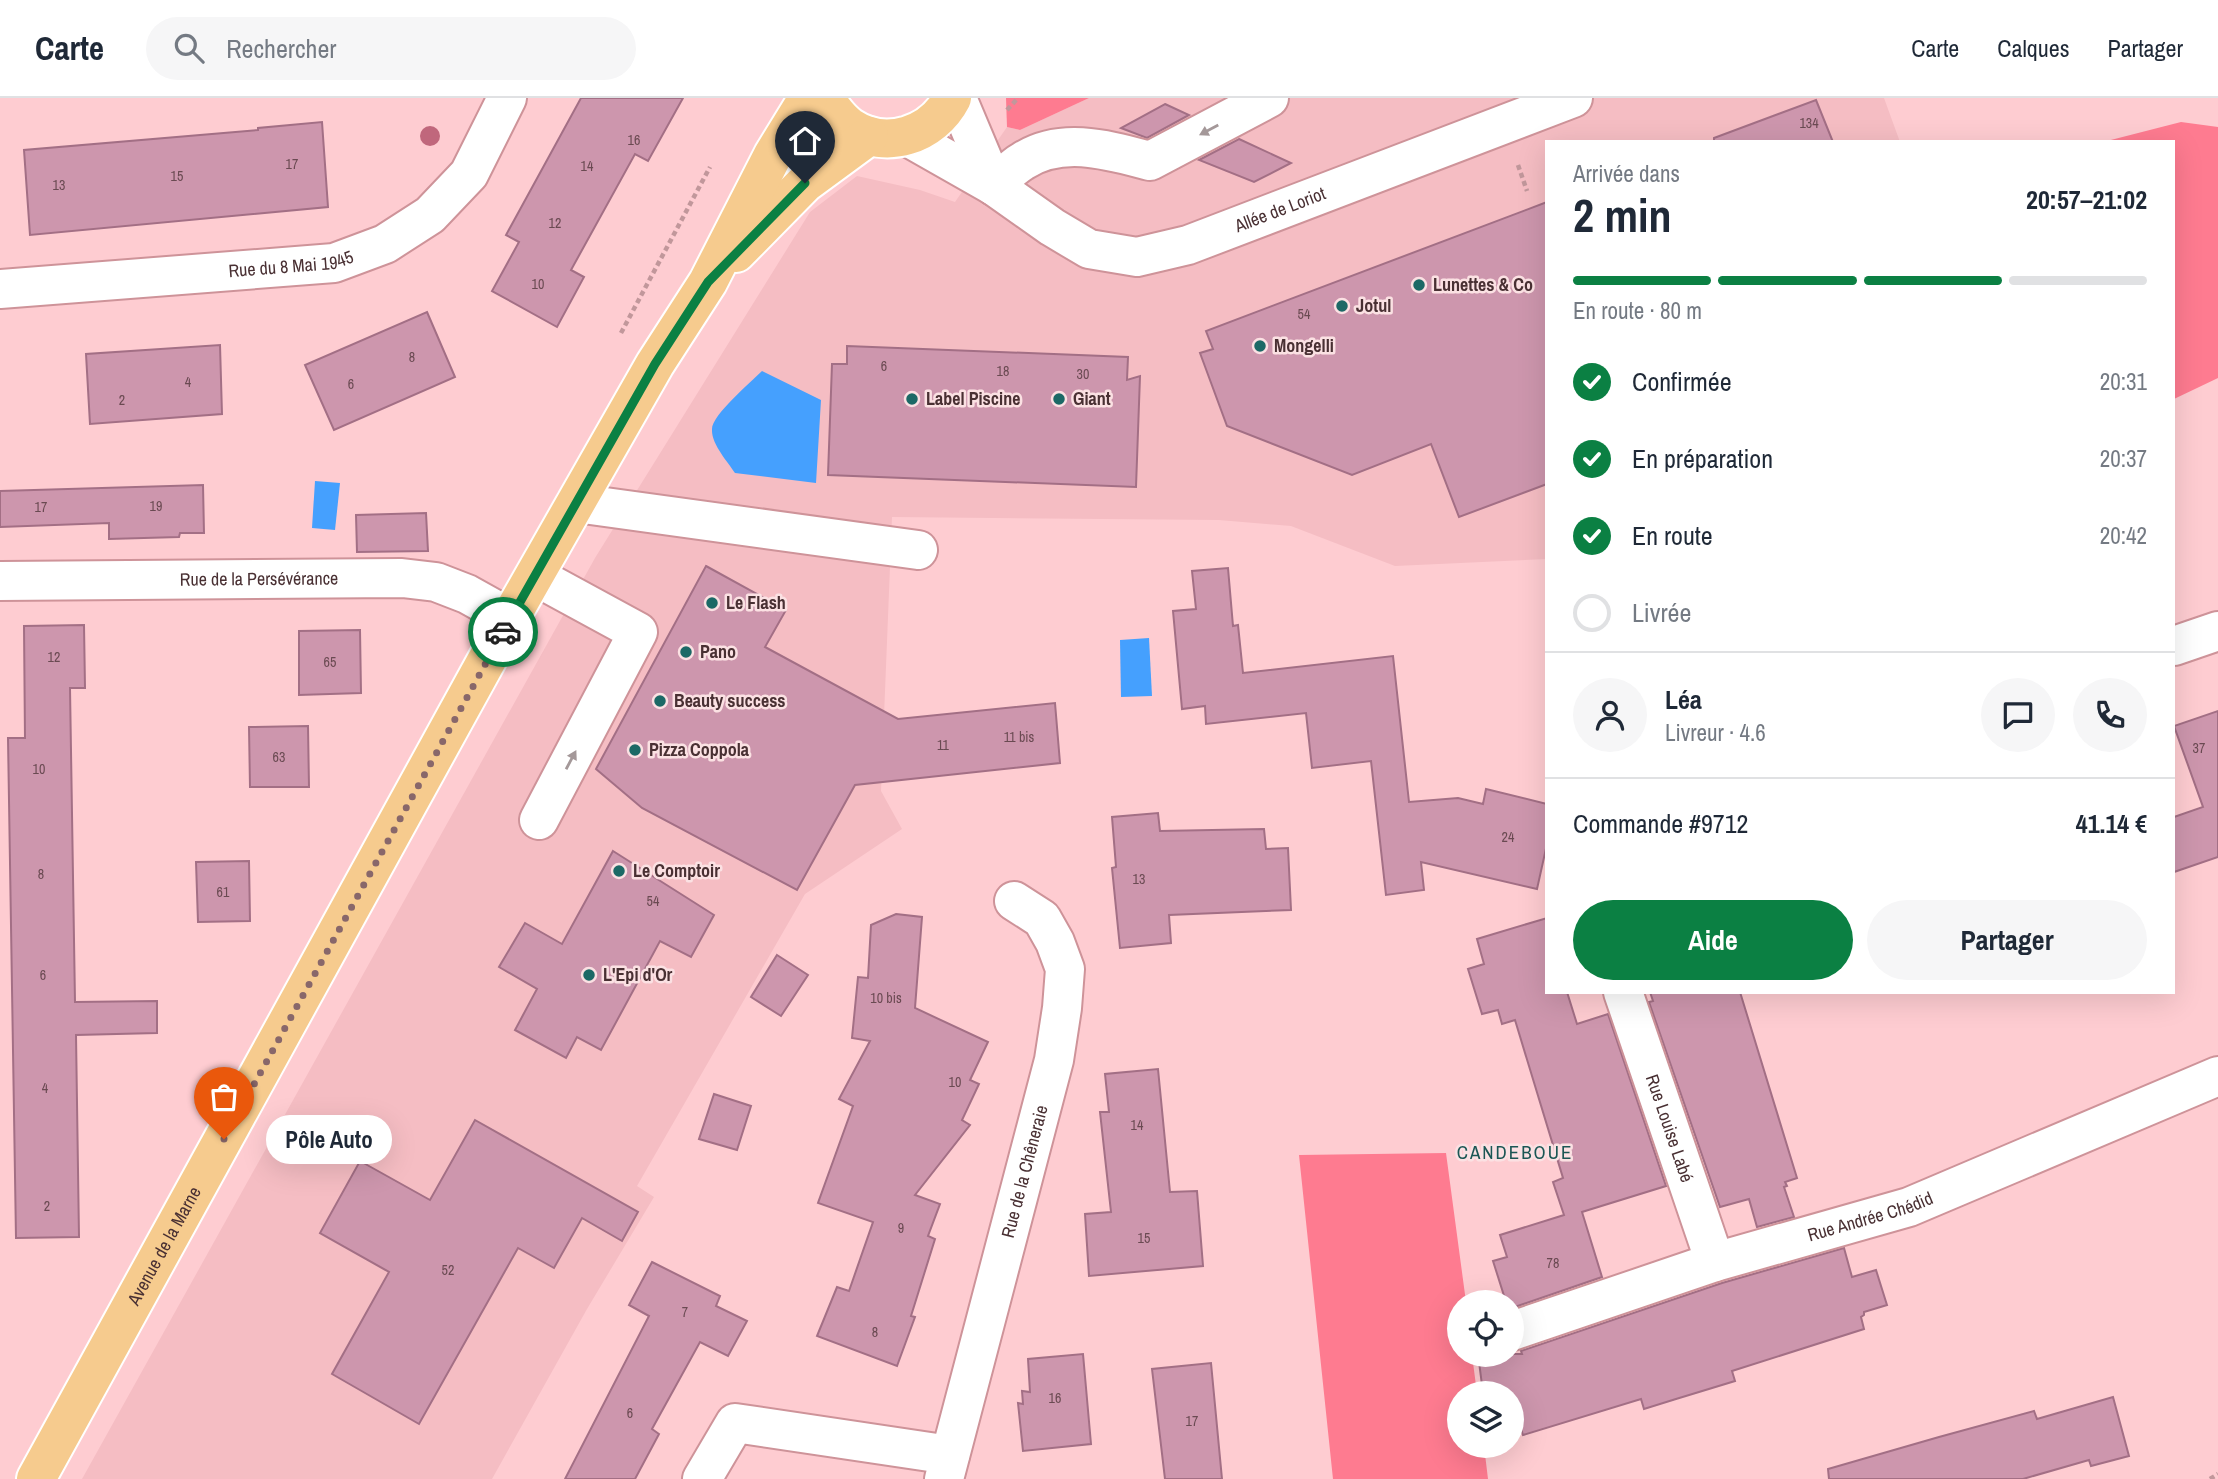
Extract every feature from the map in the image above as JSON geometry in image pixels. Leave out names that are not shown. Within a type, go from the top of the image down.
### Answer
[{"type":"main road","name":"Avenue de la Marne","points":[[36,1479],[510,618],[655,364],[708,282],[773,155],[808,98]]},
{"type":"main road","points":[[825,98],[835,114],[850,127],[869,136],[894,138],[922,130],[936,121],[954,98]]},
{"type":"main road","name":"Avenue de la Marne","points":[[708,282],[805,183],[869,136]]},
{"type":"street","name":"Rue du 8 Mai 1945","points":[[0,289],[334,263],[384,244],[430,215],[469,174],[507,98]]},
{"type":"street","points":[[954,98],[994,186],[1023,161],[1055,147],[1100,148],[1150,160],[1269,98]]},
{"type":"street","name":"Allée de Loriot","points":[[906,136],[994,186],[1052,227],[1089,249],[1137,257],[1188,245],[1573,98]]},
{"type":"street","points":[[576,503],[918,550]]},
{"type":"street","points":[[534,576],[638,632],[539,820]]},
{"type":"street","name":"Rue de la Persévérance","points":[[0,581],[402,578],[436,582],[467,594],[510,618]]},
{"type":"street","points":[[2175,646],[2218,631]]},
{"type":"street","name":"Rue de la Chêneraie","points":[[702,1479],[735,1423],[947,1467],[1054,1060],[1062,1008],[1065,969],[1055,942],[1042,919],[1014,901]]},
{"type":"street","name":"Rue Louise Labé","points":[[1624,994],[1715,1262]]},
{"type":"street","name":"Rue Andrée Chédid","points":[[1524,1327],[1715,1262],[1909,1207],[2218,1076]]},
{"type":"path","points":[[2210,1479],[2218,1474]]},
{"type":"shaded area","points":[[1006,98],[1089,98],[1020,130],[1007,127]]},
{"type":"shaded area","points":[[1089,98],[1884,98],[1899,140],[1545,140],[1545,559],[1395,566],[1291,526],[1219,520],[892,517],[881,791],[902,829],[805,894],[637,1186],[654,1197],[587,1309],[492,1479],[82,1479],[595,558],[810,212],[857,176],[920,190],[955,202],[1007,127],[1020,130]]},
{"type":"shaded area","points":[[2181,122],[2218,127],[2218,378],[2175,399],[2175,140],[2111,140]]},
{"type":"shaded area","points":[[1446,1153],[1464,1290],[1447,1290],[1447,1367],[1474,1367],[1475,1381],[1447,1381],[1447,1458],[1485,1458],[1488,1479],[1333,1479],[1299,1155]]},
{"type":"water","points":[[762,371],[821,400],[816,483],[735,473],[717,447],[712,429],[718,416]]},
{"type":"water","points":[[315,481],[340,483],[335,530],[312,528]]},
{"type":"water","points":[[1149,638],[1152,696],[1121,697],[1120,640]]},
{"type":"building","points":[[581,98],[683,98],[648,161],[635,154],[571,270],[584,277],[557,327],[492,291],[519,242],[506,235]]},
{"type":"building","points":[[1816,100],[1832,140],[1714,140]]},
{"type":"building","points":[[1165,104],[1189,115],[1147,138],[1121,128]]},
{"type":"building","points":[[322,122],[328,207],[30,235],[24,150]]},
{"type":"building","points":[[1239,139],[1291,163],[1254,182],[1199,160]]},
{"type":"building","points":[[1545,203],[1545,485],[1459,517],[1431,444],[1352,475],[1227,426],[1200,353],[1213,349],[1206,331]]},
{"type":"building","points":[[427,312],[455,377],[334,430],[305,365]]},
{"type":"building","points":[[220,345],[222,414],[90,424],[86,354]]},
{"type":"building","points":[[847,346],[1128,357],[1127,380],[1140,376],[1136,487],[828,475],[832,364],[847,364]]},
{"type":"building","points":[[203,485],[204,533],[180,533],[179,537],[109,539],[109,523],[0,527],[0,491]]},
{"type":"building","points":[[426,513],[428,551],[357,552],[356,515]]},
{"type":"building","points":[[706,566],[786,610],[765,647],[898,719],[1055,703],[1060,763],[855,785],[797,890],[642,808],[596,769]]},
{"type":"building","points":[[1228,568],[1233,626],[1238,625],[1243,673],[1393,656],[1409,802],[1458,798],[1483,804],[1486,789],[1545,804],[1545,853],[1537,889],[1421,862],[1424,890],[1386,895],[1371,761],[1312,768],[1306,713],[1206,724],[1205,706],[1182,709],[1173,611],[1196,609],[1192,571]]},
{"type":"building","points":[[84,625],[85,688],[70,688],[75,1002],[157,1001],[157,1033],[76,1035],[79,1237],[16,1238],[8,738],[25,738],[24,626]]},
{"type":"building","points":[[360,630],[361,693],[299,695],[299,631]]},
{"type":"building","points":[[2218,711],[2218,857],[2175,872],[2175,817],[2203,807],[2175,726]]},
{"type":"building","points":[[308,726],[309,787],[250,787],[249,727]]},
{"type":"building","points":[[1158,813],[1160,831],[1264,829],[1266,849],[1288,848],[1291,910],[1169,915],[1171,943],[1120,948],[1112,868],[1116,867],[1112,817]]},
{"type":"building","points":[[613,851],[714,915],[691,957],[660,941],[601,1050],[577,1037],[566,1058],[515,1030],[537,989],[499,967],[525,923],[562,944]]},
{"type":"building","points":[[249,861],[250,921],[198,922],[196,862]]},
{"type":"building","points":[[896,914],[922,917],[915,1008],[988,1042],[970,1080],[979,1084],[962,1120],[970,1125],[915,1195],[940,1204],[928,1236],[935,1239],[911,1316],[915,1317],[897,1366],[817,1336],[837,1287],[849,1291],[873,1222],[818,1203],[853,1106],[839,1099],[870,1041],[852,1038],[858,977],[868,978],[871,925]]},
{"type":"building","points":[[1545,919],[1545,994],[1568,994],[1577,1024],[1608,1014],[1666,1186],[1582,1212],[1602,1277],[1524,1304],[1524,1290],[1502,1290],[1493,1261],[1507,1257],[1500,1235],[1564,1215],[1553,1182],[1563,1178],[1515,1020],[1502,1024],[1498,1010],[1482,1014],[1468,969],[1484,964],[1477,939]]},
{"type":"building","points":[[777,955],[808,975],[781,1016],[751,997]]},
{"type":"building","points":[[1651,994],[1741,994],[1797,1178],[1785,1182],[1787,1186],[1784,1187],[1794,1217],[1757,1227],[1749,1199],[1720,1207],[1649,1002],[1653,1001]]},
{"type":"building","points":[[1158,1069],[1170,1192],[1197,1191],[1203,1266],[1089,1276],[1085,1214],[1111,1212],[1100,1112],[1109,1112],[1105,1074]]},
{"type":"building","points":[[714,1094],[751,1106],[737,1150],[699,1139]]},
{"type":"building","points":[[475,1120],[638,1212],[622,1241],[582,1218],[554,1268],[518,1248],[419,1424],[332,1374],[389,1272],[320,1233],[360,1161],[430,1200]]},
{"type":"building","points":[[1844,1248],[1852,1277],[1876,1270],[1887,1305],[1864,1312],[1861,1317],[1864,1329],[1732,1371],[1735,1381],[1644,1409],[1641,1399],[1524,1435],[1524,1381],[1481,1381],[1480,1367],[1524,1367],[1524,1350],[1722,1283]]},
{"type":"building","points":[[652,1262],[720,1296],[716,1306],[747,1321],[728,1356],[700,1342],[652,1429],[659,1434],[635,1479],[565,1479],[649,1316],[629,1305]]},
{"type":"building","points":[[1083,1354],[1091,1444],[1023,1451],[1018,1403],[1023,1404],[1022,1391],[1030,1392],[1028,1359]]},
{"type":"building","points":[[1211,1363],[1222,1479],[1165,1479],[1152,1369]]},
{"type":"building","points":[[2113,1397],[2129,1456],[2091,1466],[2089,1460],[2023,1479],[1829,1479],[1828,1469],[2034,1411],[2037,1419]]},
{"type":"way so far","points":[[224,1139],[503,632]]},
{"type":"place","name":"Lunettes & Co","points":[[1419,285]]},
{"type":"place","name":"Jotul","points":[[1342,306]]},
{"type":"place","name":"Mongelli","points":[[1260,346]]},
{"type":"place","name":"Label Piscine","points":[[912,399]]},
{"type":"place","name":"Giant","points":[[1059,399]]},
{"type":"place","name":"Le Flash","points":[[712,603]]},
{"type":"place","name":"Pano","points":[[686,652]]},
{"type":"place","name":"Beauty success","points":[[660,701]]},
{"type":"place","name":"Pizza Coppola","points":[[635,750]]},
{"type":"place","name":"Le Comptoir","points":[[619,871]]},
{"type":"place","name":"L'Epi d'Or","points":[[589,975]]},
{"type":"place","name":"Pôle Auto","points":[[224,1139]]},
{"type":"district","name":"CANDEBOUE","points":[[1515,1152]]},
{"type":"route","points":[[503,632],[655,364],[708,282],[805,183]]}]
